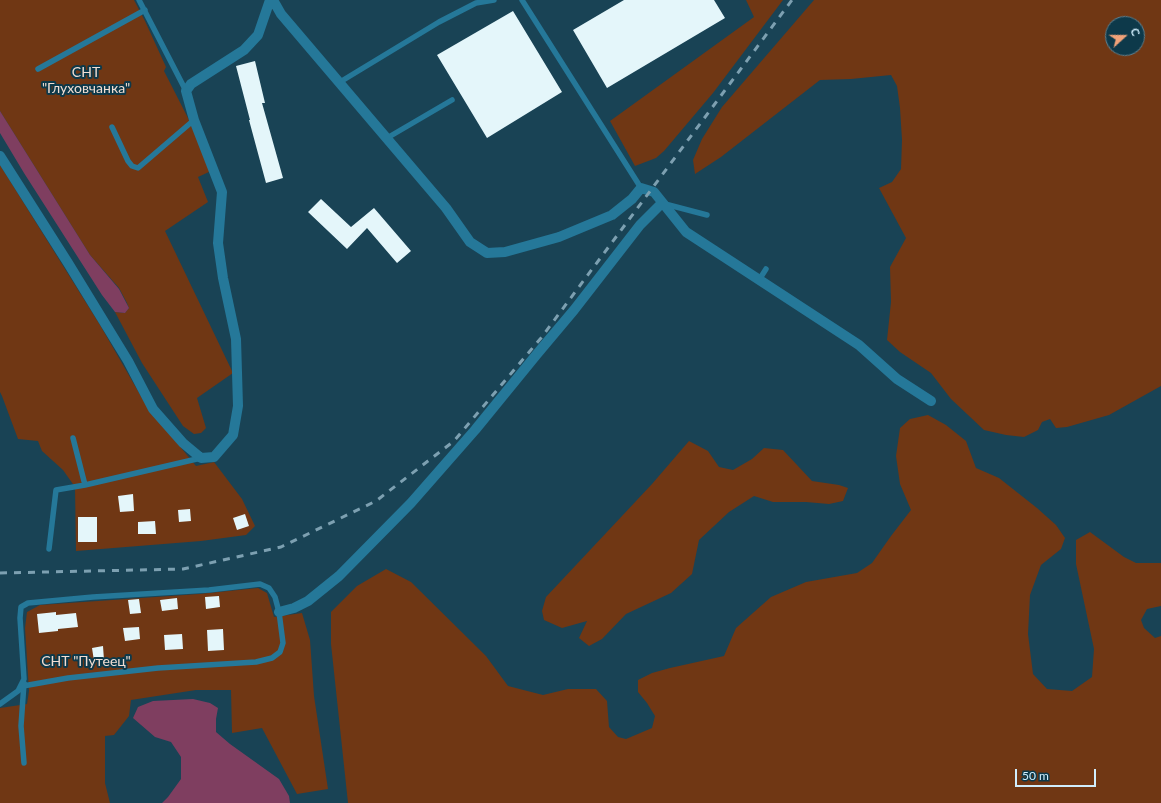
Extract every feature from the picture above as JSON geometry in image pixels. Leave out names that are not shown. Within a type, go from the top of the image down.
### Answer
[{"type":"street","points":[[0,156],[128,361],[153,409],[183,442],[201,458],[214,456],[233,434],[238,406],[236,339],[223,278],[218,243],[222,192],[194,120],[186,91],[191,84],[244,50],[258,35],[270,0]]},
{"type":"street","points":[[273,0],[281,14],[446,208],[470,242],[487,254],[505,252],[559,237],[612,215],[632,199],[641,188],[654,192],[686,232],[859,345],[897,379],[931,401]]},
{"type":"street","points":[[279,612],[294,608],[308,601],[339,576],[412,503],[476,430],[574,310],[640,225],[662,203]]},
{"type":"lane","points":[[139,0],[186,91]]},
{"type":"lane","points":[[340,82],[439,22],[476,3],[494,0]]},
{"type":"lane","points":[[522,0],[641,188]]},
{"type":"lane","points":[[38,69],[145,10]]},
{"type":"lane","points":[[387,138],[452,100]]},
{"type":"lane","points":[[112,127],[128,161],[132,166],[138,168],[194,120]]},
{"type":"lane","points":[[662,203],[707,215]]},
{"type":"lane","points":[[759,280],[766,269]]},
{"type":"lane","points":[[73,438],[85,485]]},
{"type":"lane","points":[[48,550],[56,490],[85,485],[201,458]]},
{"type":"lane","points":[[23,686],[68,678],[143,670],[256,662],[272,658],[280,652],[283,643],[276,597],[269,588],[260,584],[210,590],[93,597],[28,603],[21,607],[20,618],[24,679],[23,686],[21,726],[24,763]]},
{"type":"lane","points":[[0,704],[18,691],[24,679]]},
{"type":"green space","name":"СНТ \"Глуховчанка\"","points":[[0,0],[134,0],[145,21],[166,67],[164,71],[188,118],[211,171],[198,177],[208,202],[165,231],[233,373],[197,398],[206,428],[201,433],[194,434],[183,426],[142,363],[115,312],[125,313],[129,308],[119,288],[90,255],[0,111]]},
{"type":"green space","points":[[746,0],[783,0],[713,93],[664,151],[656,158],[635,166],[610,121],[754,17]]},
{"type":"green space","points":[[814,0],[1161,0],[1161,386],[1109,415],[1067,427],[1056,428],[1050,419],[1042,422],[1038,430],[1024,437],[1006,435],[984,430],[951,399],[931,373],[900,352],[887,340],[891,302],[890,267],[906,238],[879,188],[892,182],[901,169],[902,140],[900,108],[897,86],[891,75],[820,80],[721,157],[695,174],[693,160],[702,139],[722,107]]},
{"type":"green space","points":[[0,165],[100,325],[146,405],[196,466],[214,462],[242,499],[255,526],[246,535],[201,541],[76,551],[75,487],[63,470],[42,451],[38,441],[18,439],[0,392]]},
{"type":"green space","points":[[928,415],[946,425],[966,441],[976,468],[999,478],[1056,525],[1065,538],[1061,549],[1041,565],[1030,595],[1028,634],[1033,674],[1047,689],[1072,691],[1092,677],[1094,649],[1076,564],[1076,540],[1090,532],[1124,557],[1136,563],[1161,563],[1161,606],[1147,609],[1141,620],[1144,628],[1155,638],[1161,636],[1161,803],[348,803],[331,644],[331,612],[357,586],[386,569],[411,582],[486,656],[508,686],[543,695],[568,689],[596,689],[607,701],[609,727],[618,737],[626,739],[652,728],[655,716],[638,692],[638,680],[652,673],[724,656],[736,628],[771,597],[806,582],[857,573],[872,563],[911,510],[900,484],[896,456],[900,428],[910,419]]},
{"type":"green space","points":[[689,441],[708,451],[719,467],[733,470],[752,459],[764,448],[783,450],[812,481],[839,485],[848,488],[843,501],[829,504],[773,502],[754,496],[729,512],[699,540],[692,574],[671,593],[626,614],[602,639],[589,646],[579,638],[587,621],[562,628],[544,620],[542,611],[546,597],[652,484]]},
{"type":"green space","name":"СНТ \"Путеец\"","points":[[258,588],[267,593],[274,617],[302,613],[310,640],[314,696],[328,789],[297,794],[262,728],[232,733],[231,690],[196,690],[131,700],[129,716],[114,735],[105,736],[105,783],[110,803],[0,803],[0,708],[27,704],[29,691],[25,628],[27,612],[40,605],[199,594]]},
{"type":"shaded area","points":[[0,111],[90,255],[119,289],[129,308],[125,313],[115,312],[102,295],[24,173],[0,133]]},
{"type":"shaded area","points":[[193,699],[210,703],[218,708],[216,732],[230,744],[279,779],[289,796],[290,803],[162,803],[181,779],[181,757],[171,742],[155,737],[133,718],[138,707],[153,701]]},
{"type":"building","points":[[624,0],[714,0],[725,18],[607,88],[573,30]]},
{"type":"building","points":[[513,11],[562,92],[487,138],[437,55]]},
{"type":"building","points":[[255,61],[265,103],[262,103],[283,178],[266,183],[236,66]]},
{"type":"building","points":[[321,199],[351,227],[374,208],[411,251],[397,263],[367,228],[347,249],[308,212]]},
{"type":"building","points":[[133,494],[134,511],[120,512],[118,496]]},
{"type":"building","points":[[190,509],[191,521],[179,522],[178,510]]},
{"type":"building","points":[[245,514],[249,526],[237,530],[233,518]]},
{"type":"building","points":[[78,517],[97,517],[97,542],[78,542]]},
{"type":"building","points":[[155,521],[156,534],[138,534],[138,522]]},
{"type":"building","points":[[219,596],[220,607],[206,609],[205,597]]},
{"type":"building","points":[[177,598],[178,609],[162,611],[160,600]]},
{"type":"building","points":[[139,599],[141,613],[130,614],[128,600]]},
{"type":"building","points":[[56,612],[56,615],[76,613],[78,627],[39,633],[37,614]]},
{"type":"building","points":[[139,627],[140,639],[125,641],[123,628]]},
{"type":"building","points":[[223,629],[224,650],[208,651],[207,630]]},
{"type":"building","points":[[182,634],[183,649],[165,650],[164,635]]},
{"type":"building","points":[[103,646],[104,660],[94,661],[92,648]]},
{"type":"railway","points":[[0,573],[183,569],[281,547],[376,501],[454,441],[541,338],[792,0]]}]
